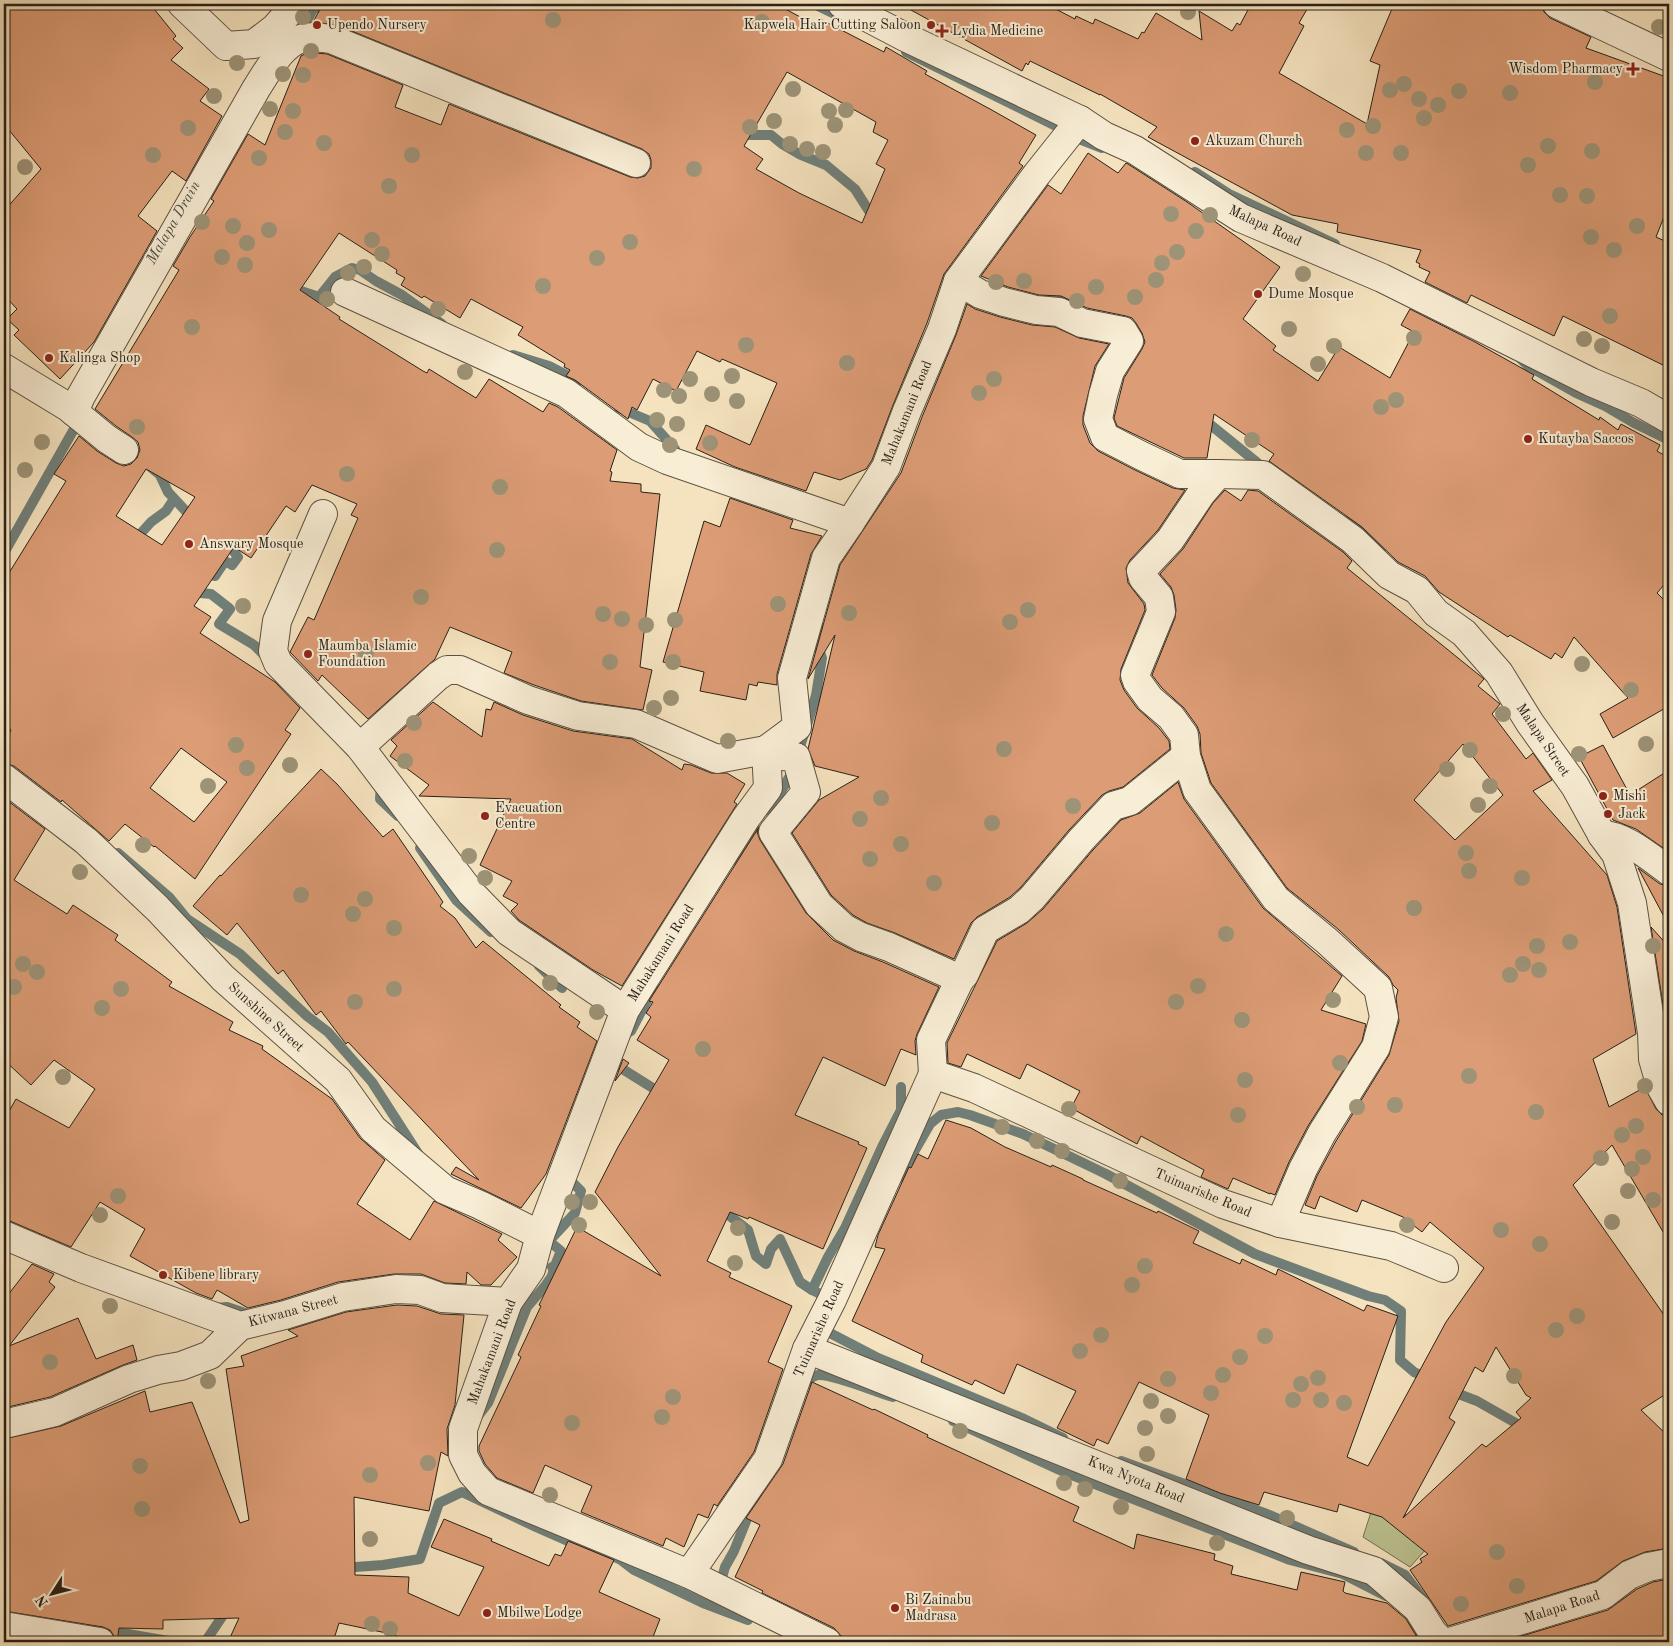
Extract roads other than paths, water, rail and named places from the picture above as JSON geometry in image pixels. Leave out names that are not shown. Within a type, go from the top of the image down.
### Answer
[{"type":"street","points":[[182,4],[226,46],[254,44],[275,28],[296,4]]},
{"type":"street","name":"Malapa Road","points":[[842,4],[905,37],[1080,120],[1104,136],[1134,150],[1241,218],[1382,278],[1575,374],[1641,403],[1669,419]]},
{"type":"street","points":[[1557,4],[1669,57]]},
{"type":"street","points":[[74,412],[81,396],[256,89],[274,60],[297,40],[309,37],[331,39],[636,163]]},
{"type":"street","name":"Mahakamani Road","points":[[827,1642],[689,1574],[488,1491],[472,1473],[463,1455],[463,1430],[508,1302],[531,1269],[540,1235],[625,1010],[746,818],[768,788],[766,750],[797,726],[792,678],[826,558],[886,467],[942,329],[958,281],[1025,189],[1080,120]]},
{"type":"street","points":[[958,281],[980,294],[1004,302],[1036,310],[1059,312],[1082,323],[1123,331],[1129,341],[1110,372],[1098,419],[1105,437],[1180,474],[1218,474]]},
{"type":"street","points":[[345,292],[566,393],[638,447],[667,460],[850,523]]},
{"type":"street","points":[[4,368],[74,412],[107,440],[124,450]]},
{"type":"street","points":[[1218,474],[1201,494],[1170,540],[1141,571],[1144,578],[1159,597],[1161,612],[1135,675],[1150,699],[1171,716],[1184,735],[1186,756],[1197,790],[1276,899],[1327,941],[1378,988],[1384,1017],[1376,1047],[1322,1133],[1303,1169],[1280,1223]]},
{"type":"street","name":"Malapa Street","points":[[1218,474],[1263,475],[1353,540],[1389,574],[1417,590],[1436,613],[1464,633],[1499,673],[1530,723],[1575,786],[1602,835],[1616,854],[1632,903],[1652,1033],[1653,1058],[1661,1087],[1669,1101]]},
{"type":"street","points":[[323,514],[277,621],[273,651],[278,663],[360,747],[471,893],[509,932],[625,1010]]},
{"type":"street","points":[[360,747],[438,676],[447,670],[460,670],[528,700],[578,716],[636,724],[717,759],[766,750],[781,756],[796,757],[806,792],[774,832],[820,905],[844,928],[861,937],[960,978]]},
{"type":"street","name":"Tuimarishe Road","points":[[689,1574],[768,1459],[808,1349],[832,1300],[933,1074],[931,1040],[985,930],[1018,910],[1032,898],[1086,834],[1113,806],[1130,801],[1186,756]]},
{"type":"street","name":"Sunshine Street","points":[[4,778],[93,848],[157,908],[223,978],[338,1080],[373,1129],[444,1190],[480,1205],[540,1235]]},
{"type":"street","points":[[1602,835],[1610,835],[1630,845],[1669,871]]},
{"type":"street","name":"Tuimarishe Road","points":[[933,1074],[974,1088],[1223,1204],[1280,1223],[1391,1246],[1444,1268]]},
{"type":"street","name":"Kitwana Street","points":[[4,1235],[81,1268],[240,1326],[285,1315],[343,1297],[396,1289],[420,1290],[442,1298],[508,1302]]},
{"type":"street","points":[[4,1424],[56,1412],[129,1379],[158,1370],[182,1366],[210,1355],[240,1326]]},
{"type":"street","name":"Kwa Nyota Road","points":[[808,1349],[1308,1550],[1374,1571],[1418,1609],[1433,1633],[1442,1642]]},
{"type":"street","name":"Malapa Road","points":[[1450,1642],[1603,1595],[1629,1575],[1648,1567],[1669,1563]]},
{"type":"street","points":[[4,1626],[100,1642]]},
{"type":"waterway","name":"Malapa Drain","points":[[300,33],[316,4]]},
{"type":"waterway","points":[[814,4],[843,18]]},
{"type":"waterway","points":[[316,5],[326,14],[335,18],[356,39]]},
{"type":"waterway","points":[[906,52],[1058,127]]},
{"type":"waterway","points":[[738,133],[771,135],[799,154],[826,165],[855,189],[869,211],[877,217]]},
{"type":"waterway","points":[[1079,139],[1102,148]]},
{"type":"waterway","points":[[1195,172],[1229,194],[1335,244]]},
{"type":"waterway","points":[[289,287],[319,297],[335,277],[352,268],[360,270],[402,295],[442,324]]},
{"type":"waterway","points":[[1037,301],[1050,297],[1060,297],[1069,301],[1079,310]]},
{"type":"waterway","points":[[513,355],[549,366],[578,381]]},
{"type":"waterway","points":[[1518,356],[1528,366],[1576,393],[1669,440]]},
{"type":"waterway","points":[[619,408],[650,421],[675,449]]},
{"type":"waterway","points":[[1201,420],[1212,426],[1265,469]]},
{"type":"waterway","name":"Malapa Drain","points":[[4,553],[78,422]]},
{"type":"waterway","points":[[126,447],[160,475],[168,492],[195,521]]},
{"type":"waterway","points":[[133,542],[151,522],[166,511],[172,502],[175,501]]},
{"type":"waterway","points":[[1347,521],[1365,531],[1381,550]]},
{"type":"waterway","points":[[204,577],[207,573],[215,576],[225,561],[232,565],[238,557],[223,541]]},
{"type":"waterway","points":[[192,586],[196,587],[200,593],[211,594],[229,608],[219,624],[254,645],[268,659]]},
{"type":"waterway","points":[[760,815],[760,813],[772,807],[791,774],[807,725],[816,695],[822,658],[817,643],[819,627]]},
{"type":"waterway","points":[[381,783],[380,799],[398,816]]},
{"type":"waterway","points":[[734,860],[745,847],[755,828]]},
{"type":"waterway","points":[[420,848],[456,900],[491,932]]},
{"type":"waterway","points":[[118,853],[169,897],[187,919],[240,954],[307,1016],[328,1032],[372,1082],[419,1155]]},
{"type":"waterway","points":[[539,966],[562,988]]},
{"type":"waterway","points":[[624,1035],[631,1031],[654,987]]},
{"type":"waterway","points":[[616,1065],[664,1095]]},
{"type":"waterway","points":[[812,1290],[845,1228],[901,1110],[901,1087]]},
{"type":"waterway","points":[[899,1178],[930,1124],[941,1115],[958,1112],[1023,1134],[1106,1174],[1255,1254],[1368,1296],[1385,1300],[1401,1311],[1400,1360],[1414,1372],[1429,1379]]},
{"type":"waterway","points":[[554,1268],[561,1251],[549,1241],[575,1213],[581,1191],[569,1179],[570,1174]]},
{"type":"waterway","points":[[718,1207],[748,1230],[756,1256],[766,1264],[771,1249],[780,1239],[800,1282],[831,1299]]},
{"type":"waterway","points":[[478,1416],[488,1403],[527,1307],[552,1276],[554,1268],[552,1267]]},
{"type":"waterway","points":[[216,1308],[227,1307],[254,1316]]},
{"type":"waterway","points":[[829,1324],[826,1331],[876,1357],[1022,1418],[1063,1438]]},
{"type":"waterway","points":[[804,1387],[814,1376],[825,1375],[893,1397]]},
{"type":"waterway","points":[[1448,1390],[1477,1401],[1521,1426]]},
{"type":"waterway","points":[[953,1421],[1064,1472],[1290,1560],[1343,1574],[1386,1596]]},
{"type":"waterway","points":[[1121,1461],[1267,1514],[1354,1552]]},
{"type":"waterway","points":[[342,1568],[383,1565],[420,1559],[439,1503],[462,1492],[588,1550],[598,1549],[621,1560],[634,1570],[703,1603],[748,1620]]},
{"type":"waterway","points":[[722,1586],[720,1585],[725,1567],[734,1551],[757,1494]]},
{"type":"waterway","points":[[1381,1563],[1405,1575],[1424,1600]]},
{"type":"waterway","points":[[205,1642],[228,1608]]},
{"type":"waterway","points":[[1413,1623],[1419,1642]]},
{"type":"waterway","points":[[93,1628],[174,1642]]},
{"type":"place","name":"Upendo Nursery","points":[[317,25]]},
{"type":"place","name":"Kapwela Hair Cutting Saloon","points":[[931,25]]},
{"type":"place","name":"Lydia Medicine","points":[[942,31]]},
{"type":"place","name":"Wisdom Pharmacy","points":[[1633,69]]},
{"type":"place","name":"Akuzam Church","points":[[1195,141]]},
{"type":"place","name":"Dume Mosque","points":[[1258,294]]},
{"type":"place","name":"Kalinga Shop","points":[[49,358]]},
{"type":"place","name":"Kutayba Saccos","points":[[1528,439]]},
{"type":"place","name":"Answary Mosque","points":[[189,544]]},
{"type":"place","name":"Maumba Islamic Foundation","points":[[308,654]]},
{"type":"place","name":"Mishi","points":[[1603,796]]},
{"type":"place","name":"Jack","points":[[1608,814]]},
{"type":"place","name":"Evacuation Centre","points":[[485,816]]},
{"type":"place","name":"Kibene library","points":[[163,1275]]},
{"type":"place","name":"Bi Zainabu Madrasa","points":[[895,1608]]},
{"type":"place","name":"Mbilwe Lodge","points":[[487,1613]]}]
